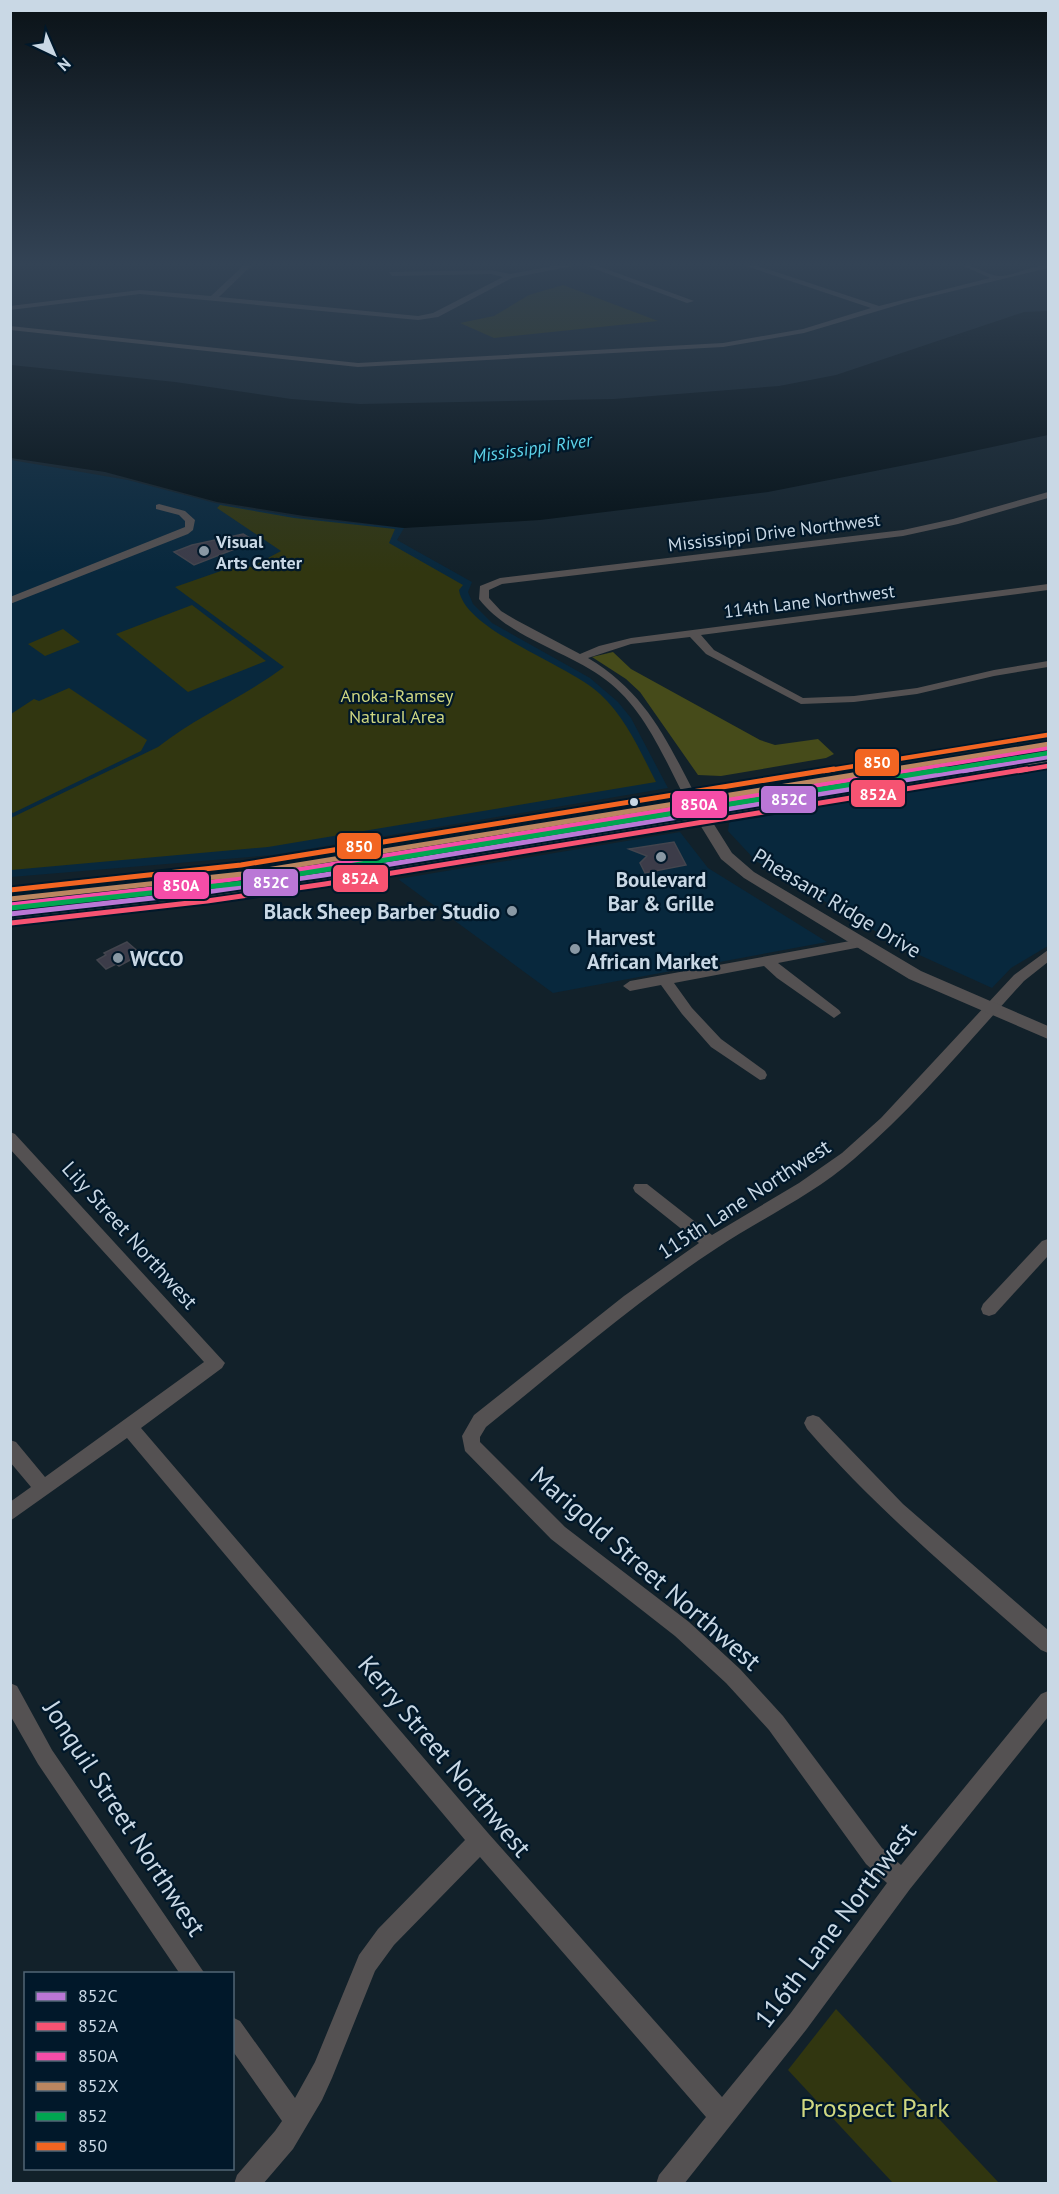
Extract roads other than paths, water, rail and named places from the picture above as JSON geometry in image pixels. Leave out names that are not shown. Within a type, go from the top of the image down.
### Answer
[{"type":"main road","points":[[10,914],[300,879],[1048,744]]},
{"type":"main road","points":[[10,899],[242,874],[1048,757]]},
{"type":"street","name":"Mississippi Drive Northwest","points":[[500,581],[903,533],[947,524],[1048,495]]},
{"type":"street","points":[[10,601],[140,551],[190,528],[190,520],[184,515],[159,507]]},
{"type":"street","name":"Pheasant Ridge Drive","points":[[500,581],[488,584],[482,591],[484,599],[492,608],[514,624],[607,676],[632,698],[721,849],[738,867],[915,975],[1048,1033]]},
{"type":"street","name":"114th Lane Northwest","points":[[577,659],[618,644],[692,632],[1048,587]]},
{"type":"street","points":[[692,632],[710,652],[801,701],[861,698],[917,691],[1004,671],[1048,664]]},
{"type":"street","points":[[630,986],[861,943]]},
{"type":"street","name":"115th Lane Northwest","points":[[471,1436],[480,1421],[630,1301],[711,1243],[805,1187],[847,1157],[886,1122],[1019,978],[1048,955]]},
{"type":"street","points":[[768,961],[782,975],[834,1012]]},
{"type":"street","points":[[665,981],[687,1011],[716,1043],[760,1075]]},
{"type":"street","name":"Lily Street Northwest","points":[[10,1138],[216,1363],[129,1427]]},
{"type":"street","points":[[641,1188],[711,1243]]},
{"type":"street","points":[[989,1309],[1048,1246]]},
{"type":"street","points":[[813,1423],[835,1449],[927,1538],[1048,1643]]},
{"type":"street","points":[[10,1514],[129,1427]]},
{"type":"street","name":"Kerry Street Northwest","points":[[129,1427],[480,1841],[722,2116]]},
{"type":"street","name":"Marigold Street Northwest","points":[[471,1436],[471,1445],[558,1533],[682,1629],[733,1676],[776,1723],[874,1856],[902,1881]]},
{"type":"street","points":[[10,1448],[44,1489]]},
{"type":"street","name":"Jonquil Street Northwest","points":[[10,1693],[45,1757],[69,1788],[193,1972]]},
{"type":"street","name":"116th Lane Northwest","points":[[668,2184],[798,2022],[902,1881],[1048,1701]]},
{"type":"street","points":[[246,2184],[271,2157],[296,2120],[324,2070],[367,1963],[386,1936],[480,1841]]},
{"type":"street","points":[[234,2032],[296,2120]]},
{"type":"water","name":"Mississippi River","points":[[11,367],[34,367],[175,382],[291,399],[360,404],[614,399],[779,386],[836,375],[859,367],[1048,367],[1048,435],[768,492],[540,520],[404,528],[304,516],[217,502],[105,472],[11,458]]},
{"type":"place","name":"Visual Arts Center","points":[[204,551]]},
{"type":"place","name":"Boulevard Bar & Grille","points":[[661,857]]},
{"type":"place","name":"Black Sheep Barber Studio","points":[[512,911]]},
{"type":"place","name":"Harvest African Market","points":[[575,949]]},
{"type":"place","name":"WCCO","points":[[118,958]]},
{"type":"park label","name":"Anoka-Ramsey Natural Area","points":[[397,705]]},
{"type":"park label","name":"Prospect Park","points":[[875,2107]]}]
